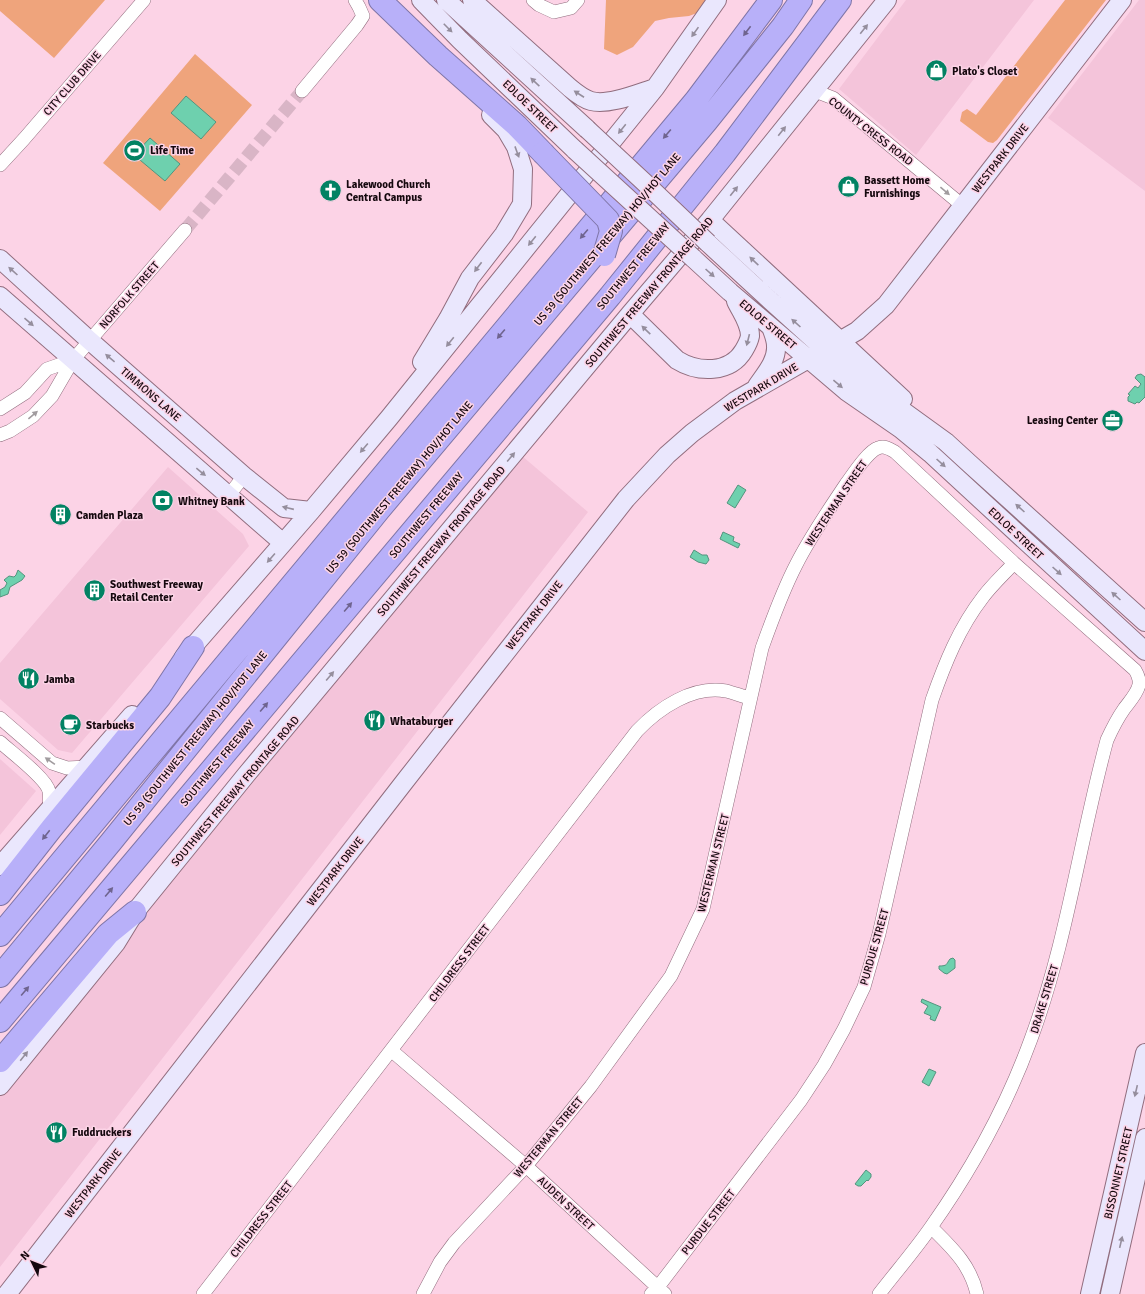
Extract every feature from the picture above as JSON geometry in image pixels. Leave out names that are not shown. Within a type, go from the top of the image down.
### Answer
[{"type":"highway","points":[[380,0],[438,56],[517,126],[608,220],[611,231],[604,255]]},
{"type":"highway","points":[[0,935],[696,100],[771,0]]},
{"type":"highway","name":"US 59 (SOUTHWEST FREEWAY) HOV/HOT LANE","points":[[0,976],[111,842],[379,510],[707,121],[783,26],[801,0]]},
{"type":"highway","points":[[111,842],[282,644],[488,394],[656,194],[762,63],[810,0]]},
{"type":"highway","name":"SOUTHWEST FREEWAY","points":[[0,1021],[610,296],[726,153],[840,0]]},
{"type":"highway","points":[[0,894],[56,823],[160,697],[193,647]]},
{"type":"highway","points":[[0,1061],[108,934],[135,912]]},
{"type":"main road","points":[[380,0],[406,34],[506,130],[516,148],[523,169],[522,204],[504,234],[470,278],[448,319],[389,418]]},
{"type":"main road","name":"EDLOE STREET","points":[[421,0],[460,40],[596,170],[728,290],[846,391],[901,429],[924,448],[1145,652]]},
{"type":"main road","name":"EDLOE STREET","points":[[446,0],[644,182],[742,275],[908,403],[946,442],[1145,622]]},
{"type":"main road","points":[[472,0],[570,88],[579,95],[591,101],[600,102],[627,98],[656,88]]},
{"type":"main road","points":[[0,866],[152,691],[193,647],[311,511],[389,418],[656,88],[717,0]]},
{"type":"main road","name":"SOUTHWEST FREEWAY FRONTAGE ROAD","points":[[0,1086],[116,943],[135,912],[246,775],[710,220],[887,0]]},
{"type":"main road","name":"WESTPARK DRIVE","points":[[7,1294],[405,780],[626,499],[667,455],[692,433],[735,401],[857,331],[886,305],[1122,0]]},
{"type":"main road","points":[[710,220],[832,345]]},
{"type":"main road","name":"TIMMONS LANE","points":[[0,259],[89,340],[244,476],[284,508],[311,511]]},
{"type":"main road","points":[[630,314],[677,360],[685,365],[703,369],[724,367],[737,360],[749,342],[750,336],[747,323],[728,290]]},
{"type":"main road","points":[[0,296],[283,543]]},
{"type":"main road","points":[[756,389],[773,361],[776,353],[776,344],[772,327]]},
{"type":"main road","points":[[119,401],[152,417],[165,426],[193,452],[211,462],[230,463]]},
{"type":"main road","points":[[1025,542],[1040,526]]},
{"type":"main road","name":"BISSONNET STREET","points":[[1090,1294],[1145,1053]]},
{"type":"main road","name":"BISSONNET STREET","points":[[1110,1294],[1145,1138]]},
{"type":"main road","points":[[1098,1260],[1116,1264]]},
{"type":"street","name":"CITY CLUB DRIVE","points":[[0,165],[144,0]]},
{"type":"street","points":[[302,91],[363,16],[360,7],[355,0]]},
{"type":"street","points":[[533,0],[539,5],[554,12],[571,8],[578,0]]},
{"type":"street","name":"COUNTY CRESS ROAD","points":[[815,91],[833,98],[963,206]]},
{"type":"street","name":"NORFOLK STREET","points":[[0,435],[10,431],[33,416],[52,396],[72,360],[185,230]]},
{"type":"street","name":"NORFOLK STREET","points":[[0,409],[25,393],[47,369],[72,360]]},
{"type":"street","name":"EDLOE STREET","points":[[878,448],[887,447],[895,452],[1014,563],[1139,675]]},
{"type":"street","name":"WESTERMAN STREET","points":[[422,1294],[440,1262],[454,1243],[526,1166],[591,1086],[671,976],[703,909],[762,648],[777,607],[796,566],[817,527],[854,472],[866,457],[878,448]]},
{"type":"street","points":[[229,495],[244,476]]},
{"type":"street","name":"PURDUE STREET","points":[[658,1292],[801,1100],[824,1065],[844,1029],[864,988],[879,934],[932,700],[943,667],[954,643],[984,596],[1014,563]]},
{"type":"street","name":"DRAKE STREET","points":[[879,1294],[931,1227],[964,1177],[989,1134],[1012,1087],[1031,1039],[1057,956],[1107,740],[1113,725],[1139,687],[1139,675]]},
{"type":"street","name":"CHILDRESS STREET","points":[[203,1294],[646,721],[675,701],[696,694],[710,691],[725,691],[750,698]]},
{"type":"street","points":[[0,718],[52,763],[68,768],[87,767]]},
{"type":"street","points":[[0,742],[38,776],[49,789],[50,809]]},
{"type":"street","name":"AUDEN STREET","points":[[392,1051],[526,1166],[658,1292]]},
{"type":"street","points":[[931,1227],[958,1254],[969,1271],[975,1284],[977,1294]]},
{"type":"shaded area","points":[[0,0],[105,0],[54,58],[0,11]]},
{"type":"shaded area","points":[[606,0],[706,0],[697,13],[689,16],[655,21],[633,47],[617,55],[604,49]]},
{"type":"shaded area","points":[[906,0],[1034,0],[916,155],[839,89]]},
{"type":"shaded area","points":[[1065,0],[1106,0],[997,140],[993,143],[988,142],[960,121],[962,112],[967,109],[976,115]]},
{"type":"shaded area","points":[[1139,0],[1145,0],[1145,191],[1048,118]]},
{"type":"shaded area","points":[[195,54],[252,105],[160,211],[103,163]]},
{"type":"shaded area","points":[[186,96],[216,122],[201,139],[171,113]]},
{"type":"shaded area","points":[[150,138],[180,164],[165,181],[134,155]]},
{"type":"shaded area","points":[[1141,374],[1145,377],[1145,397],[1139,403],[1137,402],[1135,404],[1128,401],[1128,397],[1130,395],[1128,394],[1135,386],[1138,388],[1141,384],[1135,378],[1137,375]]},
{"type":"shaded area","points":[[522,456],[588,512],[0,1267],[0,1090]]},
{"type":"shaded area","points":[[168,467],[243,534],[249,546],[72,753],[58,750],[0,699],[0,663]]},
{"type":"shaded area","points":[[738,485],[746,490],[735,508],[727,503]]},
{"type":"shaded area","points":[[723,532],[734,537],[733,541],[740,544],[738,548],[720,539]]},
{"type":"shaded area","points":[[694,550],[702,555],[707,555],[709,560],[706,564],[698,562],[690,557]]},
{"type":"shaded area","points":[[18,570],[25,576],[22,580],[10,587],[8,594],[0,597],[0,590],[5,587],[7,583],[4,580],[9,576],[14,577]]},
{"type":"shaded area","points":[[0,759],[36,791],[0,835]]},
{"type":"shaded area","points":[[953,958],[955,960],[955,968],[947,974],[939,969],[939,966],[945,965],[950,959]]},
{"type":"shaded area","points":[[922,999],[941,1007],[935,1021],[930,1019],[931,1016],[924,1013],[928,1006],[921,1002]]},
{"type":"shaded area","points":[[929,1069],[936,1072],[929,1086],[922,1082]]},
{"type":"shaded area","points":[[866,1170],[871,1174],[871,1177],[861,1186],[858,1186],[855,1184]]},
{"type":"tunnel","points":[[185,230],[302,91]]},
{"type":"place","name":"Plato's Closet","points":[[936,71]]},
{"type":"place","name":"Life Time","points":[[134,150]]},
{"type":"place","name":"Bassett Home Furnishings","points":[[848,186]]},
{"type":"place","name":"Lakewood Church Central Campus","points":[[330,190]]},
{"type":"place","name":"Leasing Center","points":[[1113,420]]},
{"type":"place","name":"Whitney Bank","points":[[163,501]]},
{"type":"place","name":"Camden Plaza","points":[[61,515]]},
{"type":"place","name":"Southwest Freeway Retail Center","points":[[94,590]]},
{"type":"place","name":"Jamba","points":[[28,679]]},
{"type":"place","name":"Whataburger","points":[[375,721]]},
{"type":"place","name":"Starbucks","points":[[70,725]]},
{"type":"place","name":"Fuddruckers","points":[[57,1132]]}]
